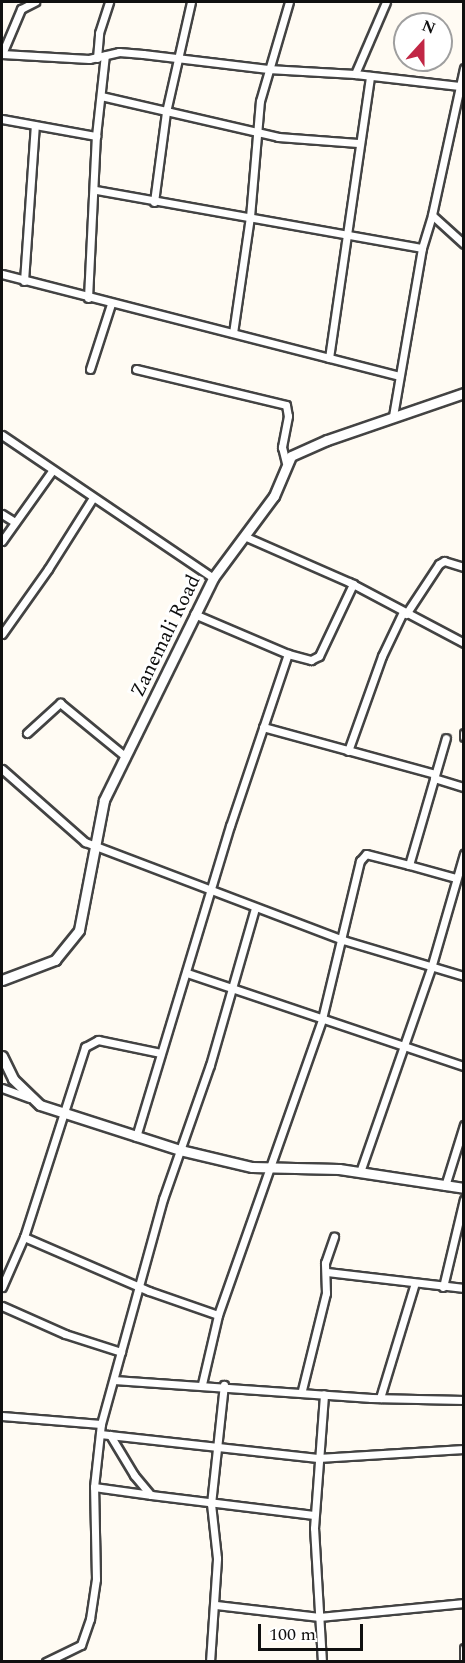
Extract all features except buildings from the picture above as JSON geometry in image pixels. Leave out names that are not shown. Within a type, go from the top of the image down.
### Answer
[{"type":"street","points":[[35,2],[21,9],[2,54],[101,56],[119,52],[268,69],[355,74],[459,86]]},
{"type":"street","points":[[88,298],[96,190],[96,136],[101,96],[99,33],[109,2]]},
{"type":"street","points":[[154,202],[166,112],[176,58],[191,2]]},
{"type":"street","points":[[233,333],[250,218],[255,133],[268,69],[289,2]]},
{"type":"street","points":[[355,74],[386,2]]},
{"type":"street","points":[[393,416],[422,248],[432,214],[464,68]]},
{"type":"street","points":[[329,358],[358,143],[370,76]]},
{"type":"street","points":[[101,96],[255,133],[297,140],[358,143]]},
{"type":"street","points":[[2,119],[96,136]]},
{"type":"street","points":[[24,281],[35,124]]},
{"type":"street","points":[[96,190],[422,248]]},
{"type":"street","points":[[432,214],[464,244]]},
{"type":"street","points":[[2,274],[111,304],[399,376]]},
{"type":"street","points":[[90,369],[111,304]]},
{"type":"street","points":[[136,369],[286,405],[288,416],[282,447],[286,464],[301,450],[464,393]]},
{"type":"street","points":[[2,435],[92,499],[213,578]]},
{"type":"street","name":"Zanemali Road","points":[[2,980],[55,960],[71,944],[79,930],[93,843],[104,800],[213,578],[274,495],[286,464]]},
{"type":"street","points":[[2,541],[52,471]]},
{"type":"street","points":[[2,634],[48,569],[92,499]]},
{"type":"street","points":[[2,514],[15,522]]},
{"type":"street","points":[[244,536],[353,585],[464,643]]},
{"type":"street","points":[[348,751],[381,656],[405,613],[439,564],[444,561],[464,567]]},
{"type":"street","points":[[194,614],[288,654],[311,660],[319,656],[353,585]]},
{"type":"street","points":[[136,1137],[211,890],[288,654]]},
{"type":"street","points":[[27,733],[60,703],[126,757]]},
{"type":"street","points":[[263,727],[434,776],[464,787]]},
{"type":"street","points":[[409,865],[446,738]]},
{"type":"street","points":[[2,769],[68,831],[93,843],[255,908],[343,940],[464,976]]},
{"type":"street","points":[[360,1172],[405,1048],[464,854]]},
{"type":"street","points":[[202,1384],[218,1315],[273,1169],[322,1019],[362,857],[409,865],[456,878]]},
{"type":"street","points":[[46,1662],[81,1645],[90,1618],[96,1579],[94,1487],[101,1424],[139,1286],[180,1150],[234,988],[255,908]]},
{"type":"street","points":[[187,973],[464,1066]]},
{"type":"street","points":[[2,1287],[24,1237],[88,1042],[98,1040],[162,1053]]},
{"type":"street","points":[[2,1056],[13,1079],[30,1098]]},
{"type":"street","points":[[2,1088],[136,1137],[180,1150],[273,1169],[360,1172],[464,1188]]},
{"type":"street","points":[[445,1186],[464,1125]]},
{"type":"street","points":[[442,1287],[464,1198]]},
{"type":"street","points":[[24,1237],[139,1286],[218,1315]]},
{"type":"street","points":[[302,1390],[327,1272],[325,1263],[334,1237]]},
{"type":"street","points":[[327,1272],[464,1288]]},
{"type":"street","points":[[380,1398],[415,1283]]},
{"type":"street","points":[[2,1306],[65,1335],[121,1352]]},
{"type":"street","points":[[114,1380],[302,1390],[380,1398],[464,1400]]},
{"type":"street","points":[[210,1662],[216,1605],[216,1528],[211,1504],[214,1446],[224,1385]]},
{"type":"street","points":[[322,1662],[314,1515],[324,1394]]},
{"type":"street","points":[[2,1416],[101,1424]]},
{"type":"street","points":[[100,1434],[318,1458],[464,1449]]},
{"type":"street","points":[[110,1435],[134,1475],[151,1495]]},
{"type":"street","points":[[94,1487],[211,1504],[314,1515]]},
{"type":"street","points":[[216,1605],[320,1617],[464,1603]]},
{"type":"street","points":[[464,1648],[464,1660]]}]
